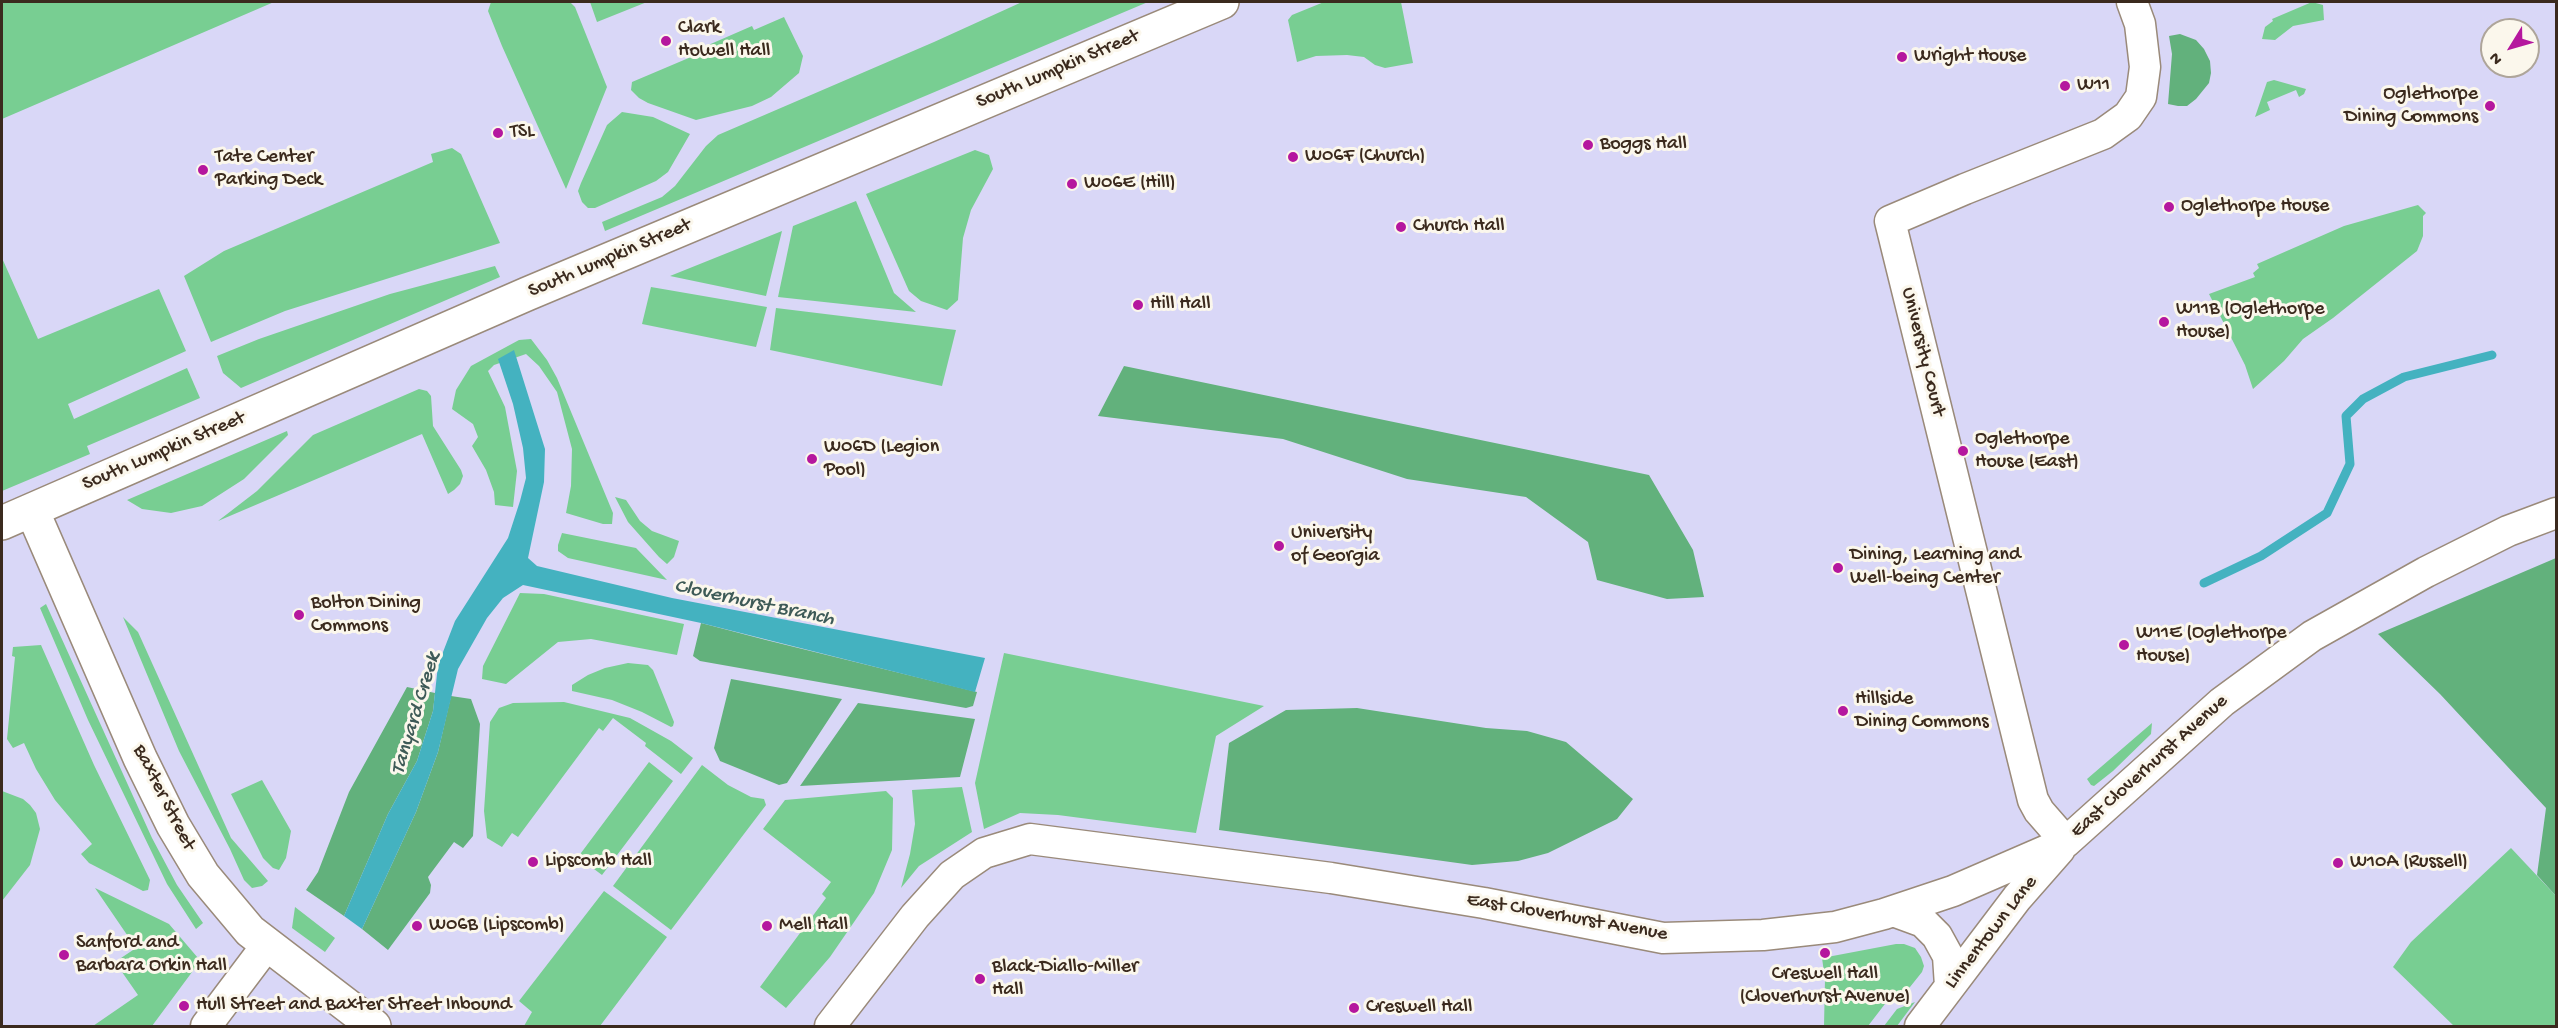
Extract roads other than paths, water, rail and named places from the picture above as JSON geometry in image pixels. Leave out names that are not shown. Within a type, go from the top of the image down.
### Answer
[{"type":"main road","name":"South Lumpkin Street","points":[[2,523],[527,294],[1222,2]]},
{"type":"main road","name":"Baxter Street","points":[[32,510],[173,825],[203,875],[250,931],[374,1026]]},
{"type":"street","name":"University Court","points":[[2066,842],[2039,811],[2033,800],[1890,221],[2103,134],[2128,116],[2141,97],[2145,68],[2140,24],[2132,2]]},
{"type":"street","name":"East Cloverhurst Avenue","points":[[830,1026],[915,916],[952,875],[984,853],[1030,839],[1331,878],[1484,903],[1663,938],[1763,935],[1835,927],[1893,911],[1953,891],[2066,842],[2222,702],[2312,636],[2436,567],[2508,531],[2556,513]]},
{"type":"street","name":"Linnentown Lane","points":[[1920,1026],[2017,898],[2066,842]]},
{"type":"street","points":[[1893,911],[1923,922],[1937,936],[1948,956],[1950,986]]},
{"type":"street","points":[[206,1026],[267,945]]},
{"type":"water","points":[[514,350],[545,449],[544,482],[528,558],[537,566],[672,598],[985,658],[975,692],[701,623],[523,585],[503,598],[487,618],[458,669],[438,752],[416,812],[362,929],[344,916],[388,814],[417,761],[433,711],[438,665],[455,621],[508,538],[520,501],[526,478],[523,448],[513,404],[498,359]]},
{"type":"waterway","name":"Cloverhurst Branch","points":[[2204,583],[2261,556],[2327,513],[2350,464],[2346,416],[2363,399],[2404,377],[2492,355]]},
{"type":"place","name":"Clark Howell Hall","points":[[666,41]]},
{"type":"place","name":"Wright House","points":[[1902,57]]},
{"type":"place","name":"W11","points":[[2065,86]]},
{"type":"place","name":"Oglethorpe Dining Commons","points":[[2490,106]]},
{"type":"place","name":"TSL","points":[[498,133]]},
{"type":"place","name":"Boggs Hall","points":[[1588,145]]},
{"type":"place","name":"W06F (Church)","points":[[1293,157]]},
{"type":"place","name":"Tate Center Parking Deck","points":[[203,170]]},
{"type":"place","name":"W06E (Hill)","points":[[1072,184]]},
{"type":"place","name":"Oglethorpe House","points":[[2169,207]]},
{"type":"place","name":"Church Hall","points":[[1401,227]]},
{"type":"place","name":"Hill Hall","points":[[1138,305]]},
{"type":"place","name":"W11B (Oglethorpe House)","points":[[2164,322]]},
{"type":"place","name":"Oglethorpe House (East)","points":[[1963,451]]},
{"type":"place","name":"W06D (Legion Pool)","points":[[812,459]]},
{"type":"place","name":"University of Georgia","points":[[1279,546]]},
{"type":"place","name":"Dining, Learning and Well-being Center","points":[[1838,568]]},
{"type":"place","name":"Bolton Dining Commons","points":[[299,615]]},
{"type":"place","name":"W11E (Oglethorpe House)","points":[[2124,645]]},
{"type":"place","name":"Hillside Dining Commons","points":[[1843,711]]},
{"type":"place","name":"Lipscomb Hall","points":[[533,862]]},
{"type":"place","name":"W10A (Russell)","points":[[2338,863]]},
{"type":"place","name":"W06B (Lipscomb)","points":[[417,926]]},
{"type":"place","name":"Mell Hall","points":[[767,926]]},
{"type":"place","name":"Creswell Hall (Cloverhurst Avenue)","points":[[1825,953]]},
{"type":"place","name":"Sanford and Barbara Orkin Hall","points":[[64,955]]},
{"type":"place","name":"Black-Diallo-Miller Hall","points":[[980,979]]},
{"type":"place","name":"Hull Street and Baxter Street Inbound","points":[[184,1006]]},
{"type":"place","name":"Creswell Hall","points":[[1354,1008]]},
{"type":"water label","name":"Tanyard Creek","points":[[417,714]]}]
